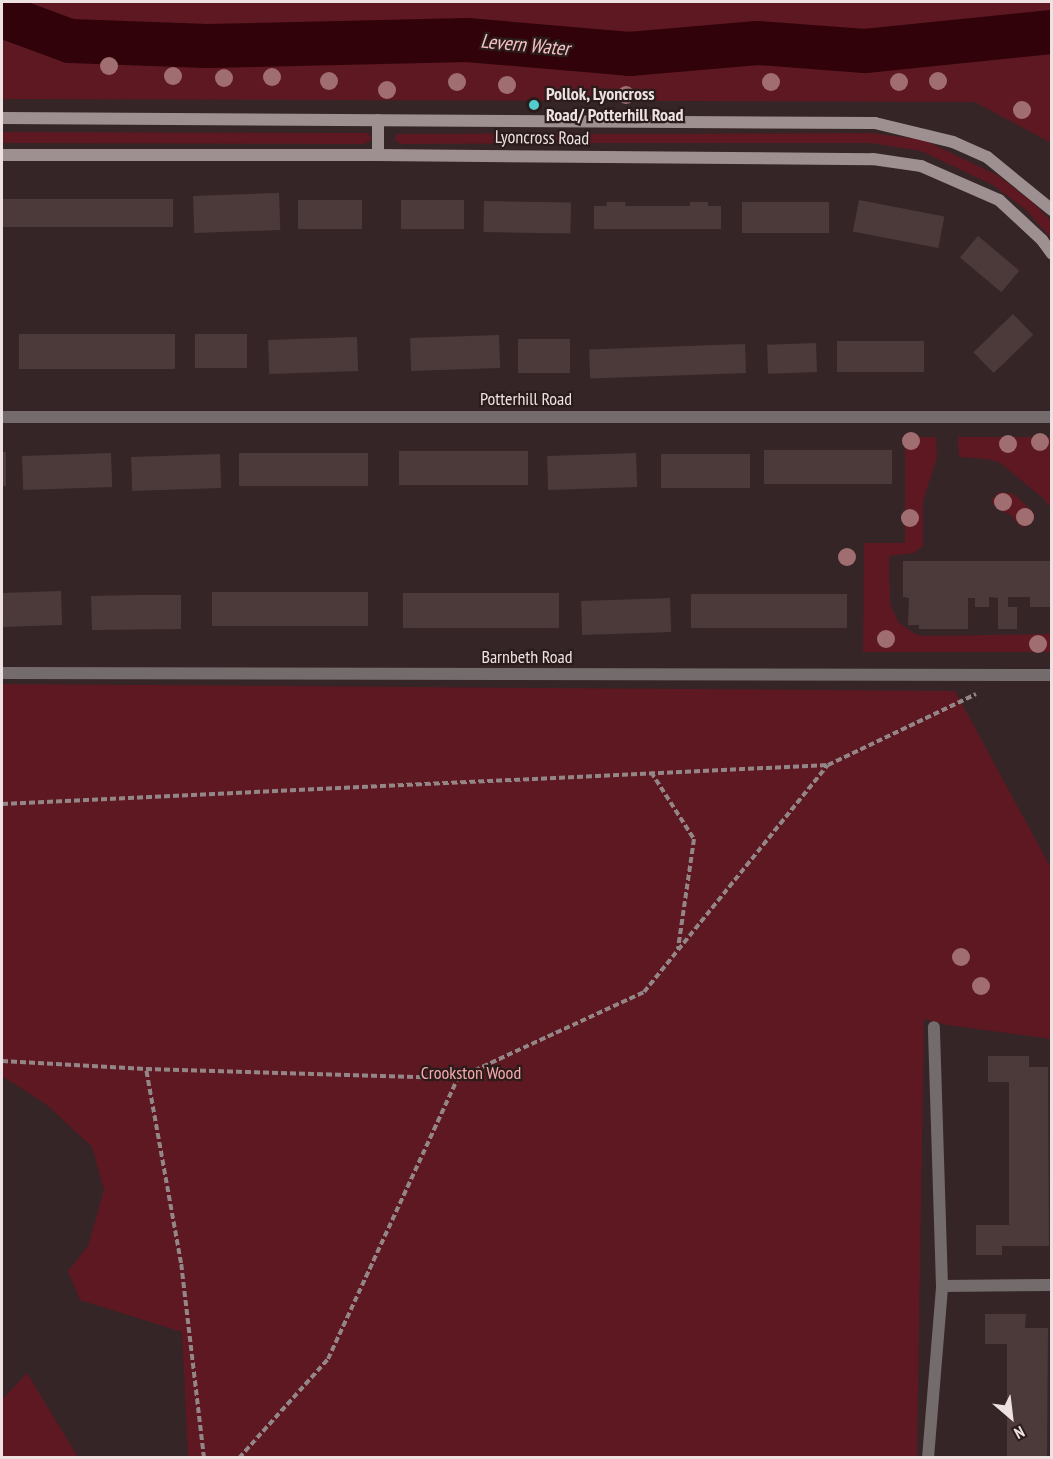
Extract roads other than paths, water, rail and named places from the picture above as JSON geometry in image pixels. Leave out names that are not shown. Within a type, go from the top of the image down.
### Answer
[{"type":"street","name":"Lyoncross Road","points":[[2,118],[874,123],[953,142],[987,157],[1052,210]]},
{"type":"street","points":[[378,120],[378,155]]},
{"type":"street","name":"Lyoncross Road","points":[[2,155],[873,159],[921,166],[999,201],[1042,240],[1052,254]]},
{"type":"street","name":"Potterhill Road","points":[[2,417],[1052,417]]},
{"type":"street","name":"Barnbeth Road","points":[[2,673],[1052,675]]},
{"type":"street","points":[[928,1458],[942,1286],[934,1027]]},
{"type":"street","points":[[942,1286],[1052,1285]]},
{"type":"waterway","name":"Levern Water","points":[[2,16],[70,41],[207,46],[467,40],[629,54],[758,43],[865,51],[1052,32]]},
{"type":"place","name":"Pollok, Lyoncross Road/ Potterhill Road","points":[[534,105]]},
{"type":"park label","name":"Crookston Wood","points":[[471,1073]]}]
